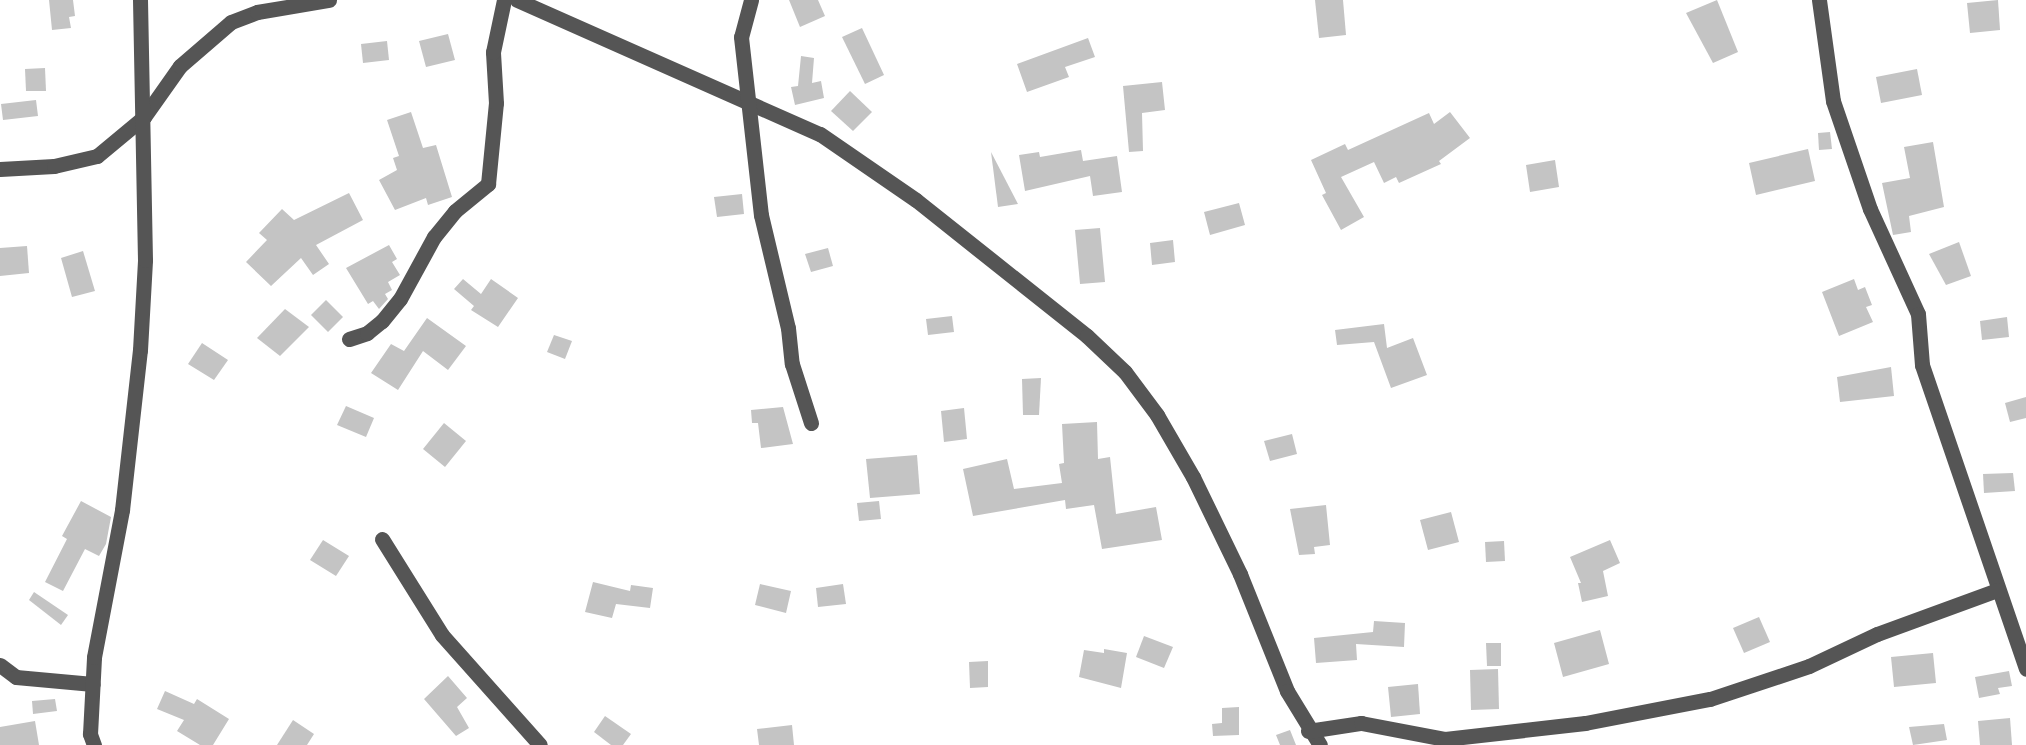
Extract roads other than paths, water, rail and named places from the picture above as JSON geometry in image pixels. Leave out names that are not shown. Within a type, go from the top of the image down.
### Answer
[{"type":"street","points":[[94,745],[90,734],[93,684],[125,489],[139,361],[145,260],[140,0]]},
{"type":"street","points":[[0,169],[54,166],[97,156],[144,117],[180,66],[231,22],[257,12],[330,0]]},
{"type":"street","points":[[349,339],[367,333],[382,321],[400,299],[434,237],[455,212],[488,184],[496,103],[493,52],[504,0]]},
{"type":"street","points":[[517,0],[663,68],[747,101],[820,134],[876,170],[1087,336],[1125,372],[1157,415],[1219,525],[1287,691],[1308,731],[1320,745]]},
{"type":"street","points":[[751,0],[741,37],[761,215],[788,328],[792,364],[811,423]]},
{"type":"street","points":[[1819,0],[1833,101],[1870,209],[1918,315],[1922,365],[1996,590],[2026,669]]},
{"type":"street","points":[[382,539],[441,634],[540,745]]},
{"type":"street","points":[[1308,731],[1361,723],[1446,739],[1585,723],[1710,699],[1809,666],[1877,634],[1996,590]]},
{"type":"street","points":[[0,665],[16,677],[93,684]]}]
